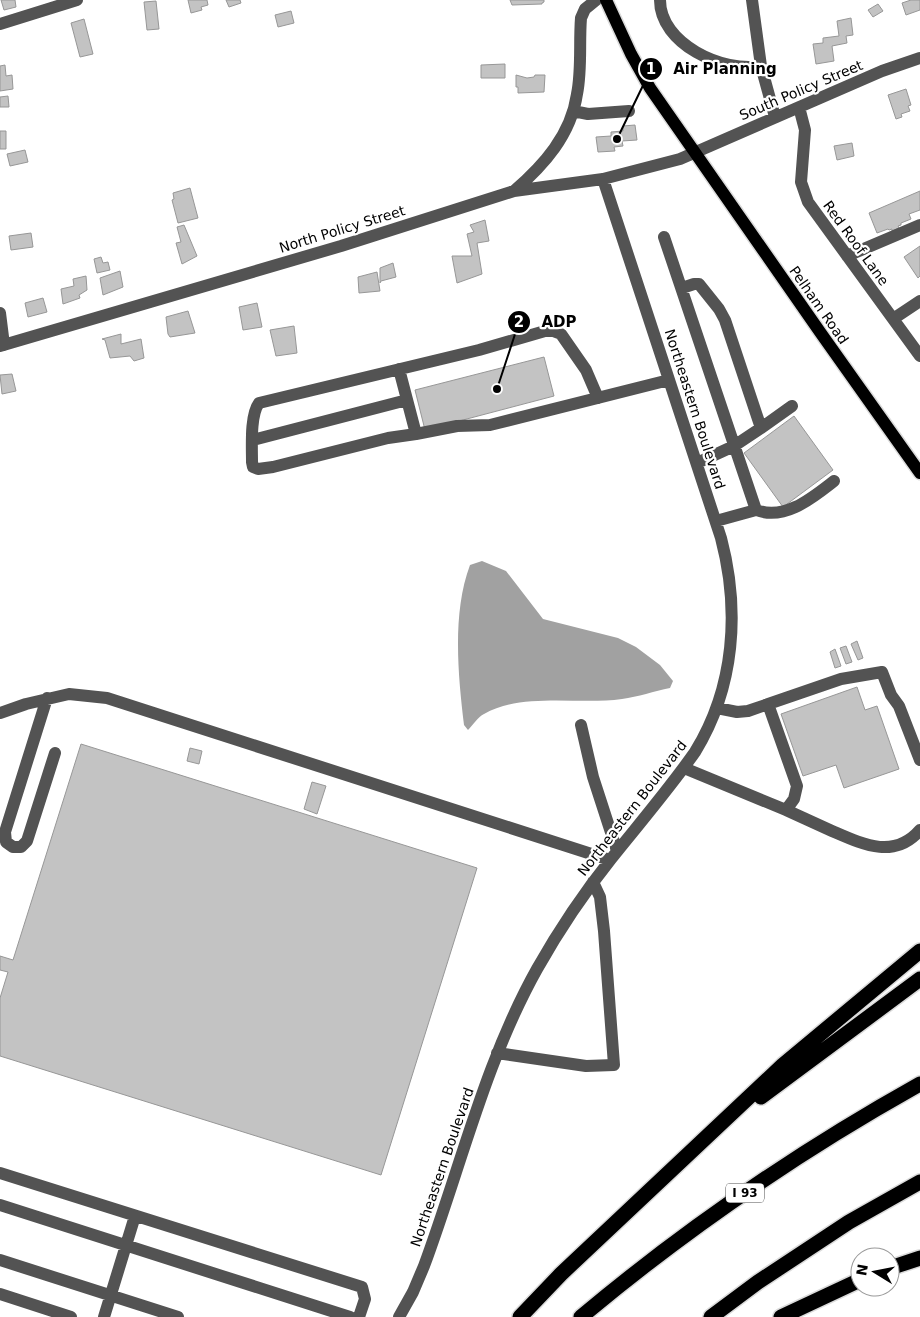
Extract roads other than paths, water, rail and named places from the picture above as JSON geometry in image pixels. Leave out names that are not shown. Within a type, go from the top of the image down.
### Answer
[{"type":"highway","points":[[520,1317],[561,1274],[783,1065],[920,951]]},
{"type":"highway","points":[[658,1182],[728,1122],[920,979]]},
{"type":"highway","name":"I 93","points":[[581,1317],[646,1264],[731,1202],[834,1134],[920,1084]]},
{"type":"highway","points":[[711,1317],[758,1282],[849,1222],[920,1182]]},
{"type":"highway","points":[[900,1265],[920,1258]]},
{"type":"highway","points":[[782,1317],[850,1285]]},
{"type":"main road","name":"Pelham Road","points":[[606,0],[631,54],[650,88],[920,472]]},
{"type":"street","points":[[0,24],[77,0]]},
{"type":"street","points":[[514,191],[532,176],[550,156],[565,132],[573,112],[579,82],[581,18],[585,9],[596,0]]},
{"type":"street","points":[[660,0],[663,18],[670,30],[701,56],[740,67],[760,66]]},
{"type":"street","points":[[752,0],[760,66],[775,117]]},
{"type":"street","name":"South Policy Street","points":[[695,153],[882,71],[920,58]]},
{"type":"street","name":"Red Roof Lane","points":[[799,107],[805,130],[801,174],[804,192],[815,214],[919,353]]},
{"type":"street","points":[[573,112],[588,114],[629,111]]},
{"type":"street","name":"North Policy Street","points":[[2,346],[341,246],[514,191],[603,180],[671,162],[695,153]]},
{"type":"street","name":"Northeastern Boulevard","points":[[399,1317],[413,1292],[424,1266],[497,1053],[536,970],[562,926],[593,882],[684,768],[704,738],[717,708],[728,664],[731,646],[732,610],[726,555],[603,180]]},
{"type":"street","points":[[847,256],[920,225]]},
{"type":"street","points":[[664,237],[756,510]]},
{"type":"street","points":[[682,288],[699,284],[719,309],[732,339],[760,428]]},
{"type":"street","points":[[893,319],[920,301]]},
{"type":"street","points":[[0,313],[2,346]]},
{"type":"street","points":[[598,398],[586,370],[561,334],[553,331],[544,331],[478,350],[258,403],[254,415],[252,462],[253,467],[258,470],[290,464],[388,438],[457,426],[490,425],[598,398],[669,380]]},
{"type":"street","points":[[399,369],[416,434]]},
{"type":"street","points":[[253,440],[407,400]]},
{"type":"street","points":[[697,463],[734,446],[792,406]]},
{"type":"street","points":[[716,521],[756,510],[765,514],[791,510],[834,481]]},
{"type":"street","points":[[717,708],[737,712],[748,711],[841,680],[882,672],[891,695],[899,706],[920,760]]},
{"type":"street","points":[[0,714],[47,698],[69,694],[107,698],[614,856]]},
{"type":"street","points":[[47,698],[5,832],[6,842],[13,847],[21,847],[28,841],[55,754]]},
{"type":"street","points":[[768,704],[798,786],[794,799],[786,810]]},
{"type":"street","points":[[582,725],[593,777],[614,856]]},
{"type":"street","points":[[684,768],[876,848],[894,847],[902,844],[910,840],[920,830]]},
{"type":"street","points":[[497,1053],[586,1066],[614,1065],[604,931],[600,897],[593,882]]},
{"type":"street","points":[[0,1174],[362,1287],[365,1299],[359,1317]]},
{"type":"street","points":[[0,1205],[350,1317]]},
{"type":"street","points":[[104,1317],[135,1216]]},
{"type":"street","points":[[0,1260],[178,1317]]},
{"type":"street","points":[[0,1294],[71,1317]]},
{"type":"place","name":"Air Planning","points":[[617,139]]},
{"type":"place","name":"ADP","points":[[497,389]]}]
